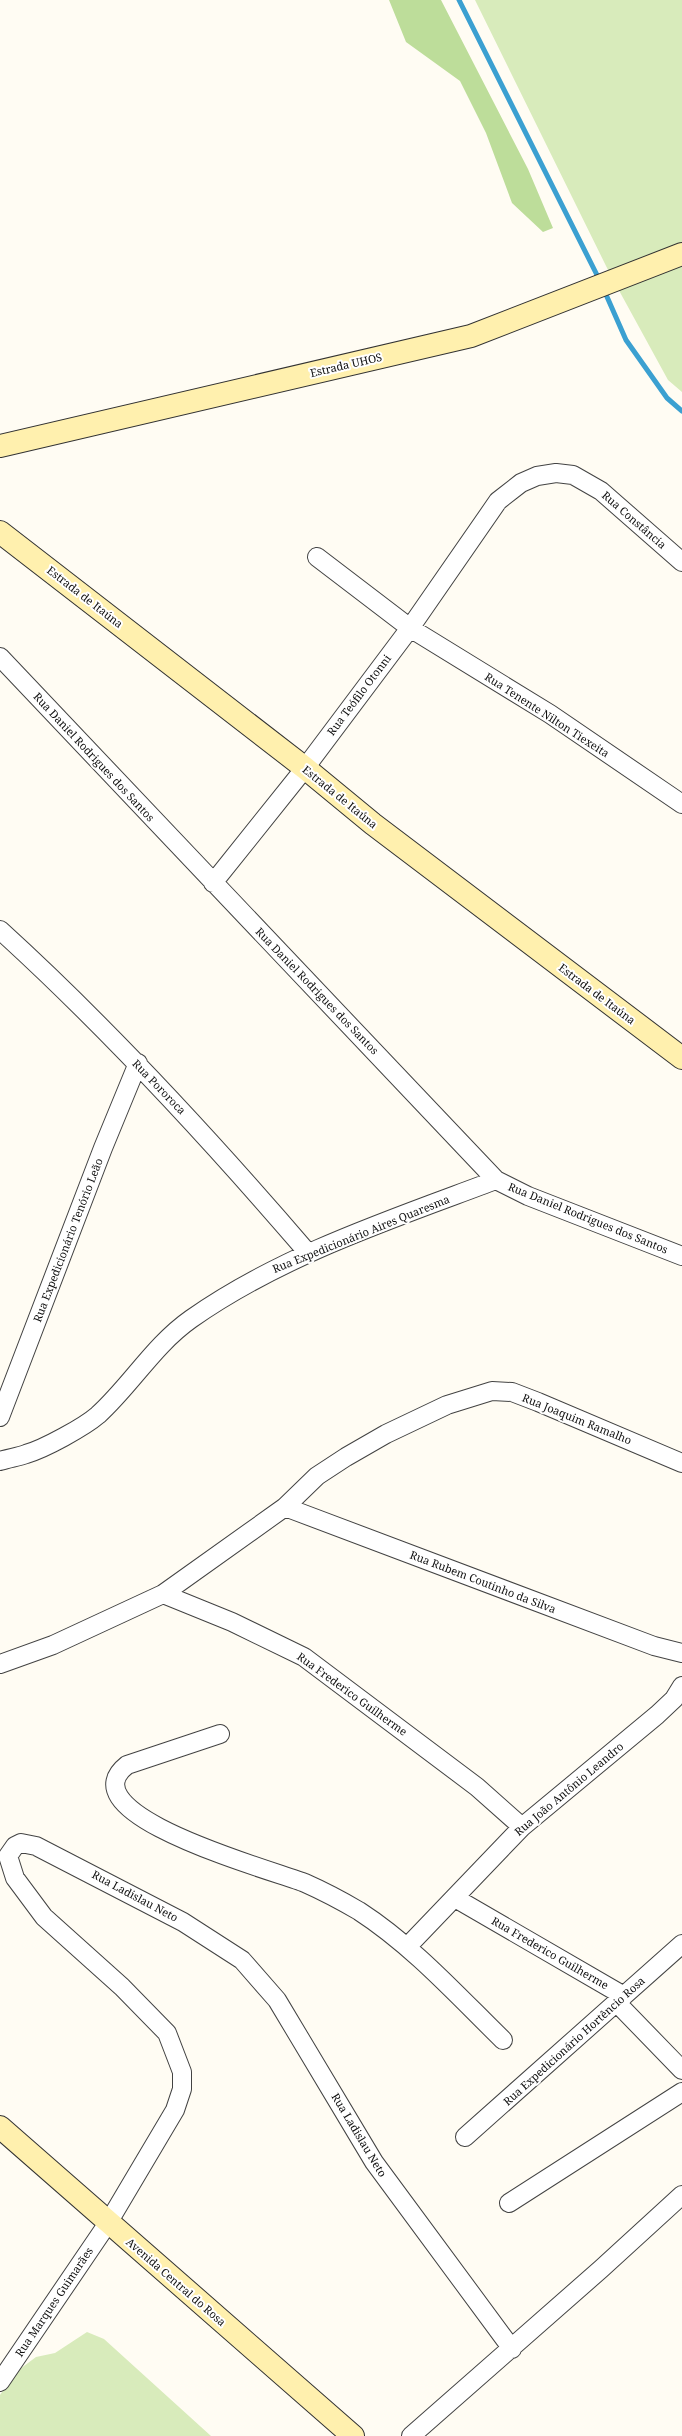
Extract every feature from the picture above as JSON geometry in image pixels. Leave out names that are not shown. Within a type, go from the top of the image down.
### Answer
[{"type":"street","name":"Estrada UHOS","points":[[0,446],[471,336],[574,298],[682,254]]},
{"type":"street","name":"Rua Constância","points":[[498,501],[521,483],[536,476],[556,473],[573,475],[601,491],[682,562]]},
{"type":"street","name":"Rua Teófilo Otonni","points":[[213,884],[305,768],[410,628],[498,501]]},
{"type":"street","name":"Estrada de Itaúna","points":[[0,532],[305,768],[379,829],[682,1058]]},
{"type":"street","name":"Rua Tenente Nilton Tiexeita","points":[[317,557],[410,628],[550,714],[682,804]]},
{"type":"street","name":"Rua Daniel Rodrigues dos Santos","points":[[0,656],[213,884],[496,1180],[535,1199],[682,1256]]},
{"type":"street","name":"Rua Pororoca","points":[[0,930],[54,979],[138,1063],[223,1154],[308,1253]]},
{"type":"street","name":"Rua Expedicionário Tenório Leão","points":[[0,1417],[103,1148],[138,1063]]},
{"type":"street","name":"Rua Expedicionário Aires Quaresma","points":[[0,1461],[28,1454],[61,1438],[97,1416],[142,1366],[190,1320],[264,1274],[308,1253],[496,1180]]},
{"type":"street","name":"Rua Joaquim Ramalho","points":[[0,1664],[53,1645],[163,1594],[285,1507],[317,1476],[386,1434],[446,1405],[492,1391],[512,1392],[682,1463]]},
{"type":"street","name":"Rua Rubem Coutinho da Silva","points":[[285,1507],[654,1646],[682,1653]]},
{"type":"street","name":"Rua Frederico Guilherme","points":[[163,1594],[232,1622],[304,1657],[477,1787],[522,1827]]},
{"type":"street","name":"Rua João Antônio Leandro","points":[[407,1947],[522,1827],[657,1715],[674,1699],[682,1686]]},
{"type":"street","points":[[220,1734],[127,1765],[118,1772],[114,1779],[115,1787],[122,1802],[135,1813],[158,1827],[206,1850],[264,1867],[306,1883],[359,1912],[407,1947],[503,2040]]},
{"type":"street","name":"Rua Ladislau Neto","points":[[108,2223],[175,2110],[182,2089],[182,2072],[167,2033],[122,1987],[44,1917],[15,1878],[8,1856],[15,1846],[21,1843],[36,1846],[90,1872],[183,1922],[242,1960],[278,2000],[374,2162],[512,2349]]},
{"type":"street","name":"Rua Frederico Guilherme","points":[[455,1898],[621,2000],[682,2070]]},
{"type":"street","name":"Rua Expedicionário Hortêncio Rosa","points":[[465,2137],[621,2000],[682,1944]]},
{"type":"street","points":[[509,2203],[682,2092]]},
{"type":"street","name":"Avenida Central do Rosa","points":[[0,2127],[353,2436]]},
{"type":"street","points":[[411,2436],[679,2202]]},
{"type":"street","name":"Rua Marques Guimarães","points":[[0,2382],[108,2223]]},
{"type":"green space","points":[[389,0],[441,0],[528,169],[553,228],[543,232],[512,203],[486,133],[460,81],[406,42]]},
{"type":"green space","points":[[475,0],[682,0],[682,392],[668,380],[610,274]]},
{"type":"green space","points":[[87,2332],[104,2339],[211,2436],[0,2436],[0,2395],[16,2372],[36,2357],[55,2353]]},
{"type":"waterway","points":[[459,0],[600,281]]},
{"type":"waterway","points":[[604,290],[626,340],[667,398],[682,411]]}]
